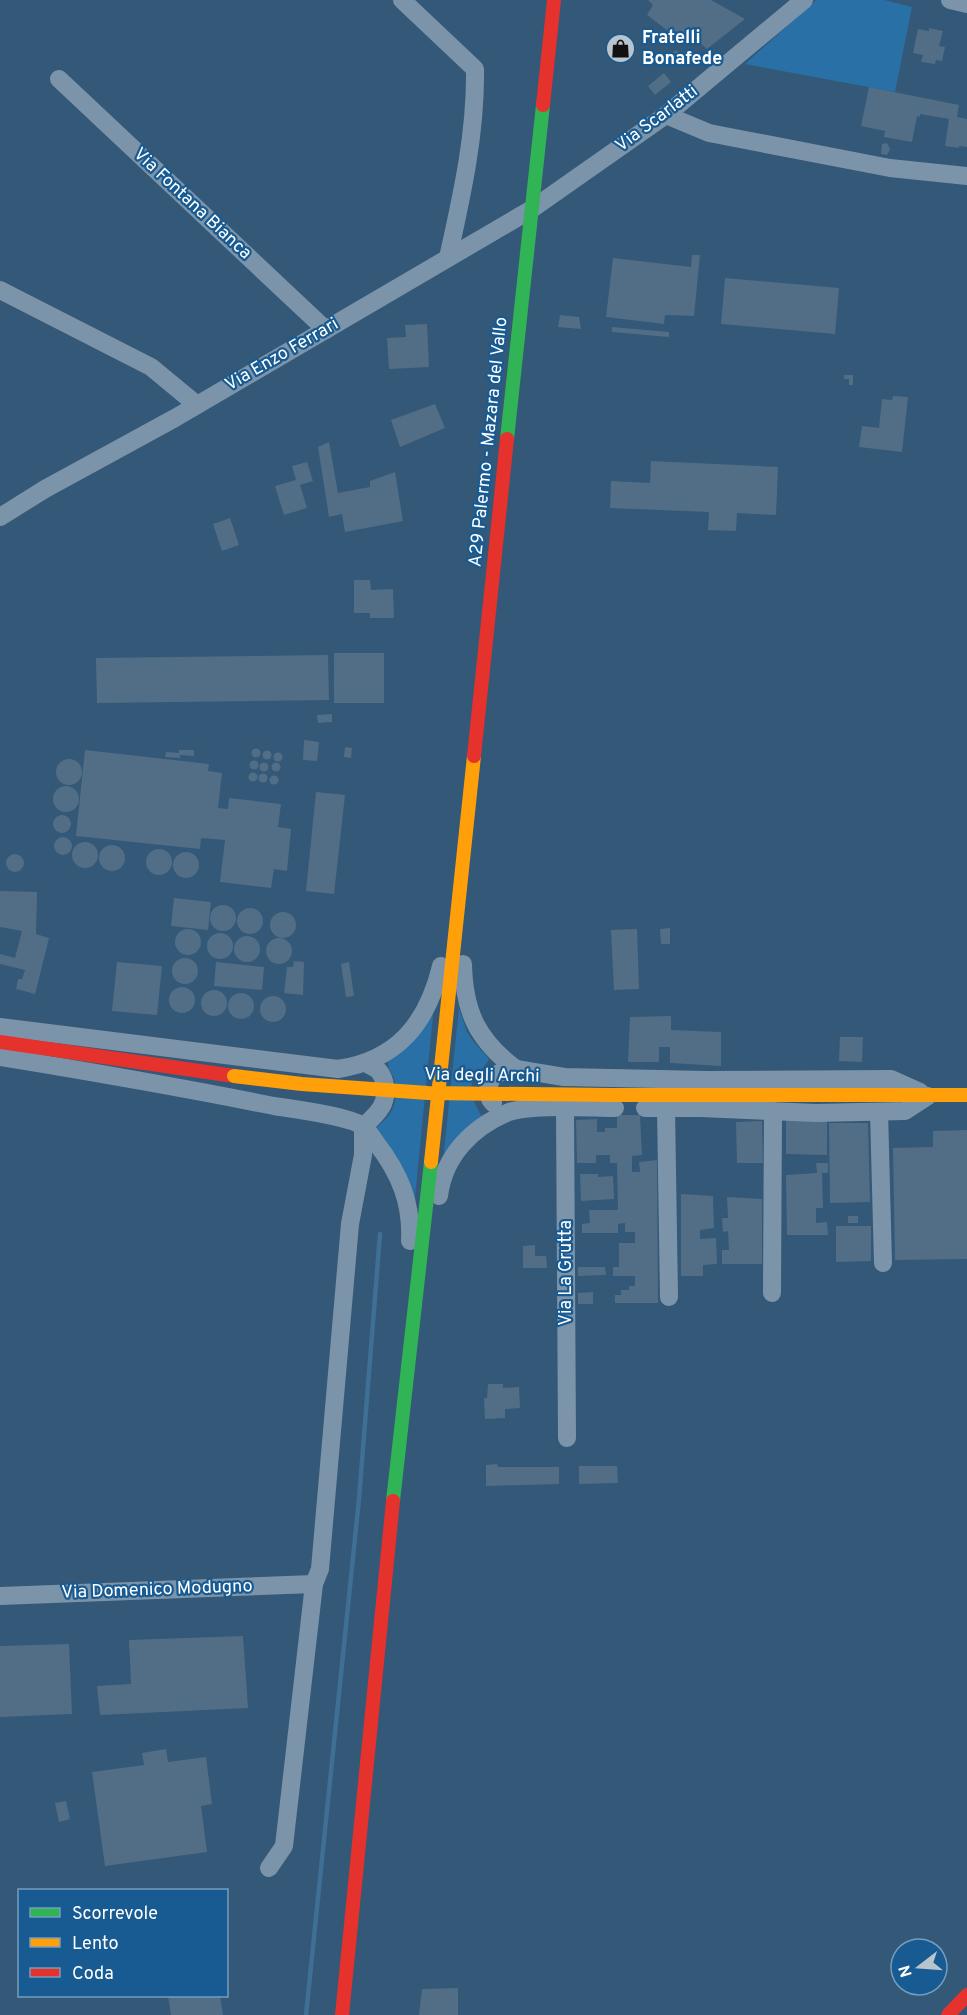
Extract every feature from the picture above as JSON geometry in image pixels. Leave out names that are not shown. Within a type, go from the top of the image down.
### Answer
[{"type":"main road","name":"A29 Palermo - Mazara del Vallo","points":[[342,2015],[399,1439],[412,1342],[554,0]]},
{"type":"main road","name":"Via degli Archi","points":[[0,1042],[234,1076],[302,1084],[428,1093],[967,1095]]},
{"type":"main road","points":[[948,2015],[967,1995]]},
{"type":"street","points":[[402,0],[475,69],[473,125],[463,189],[448,258]]},
{"type":"street","name":"Via Scarlatti","points":[[562,188],[666,115],[804,0]]},
{"type":"street","points":[[950,0],[967,4]]},
{"type":"street","name":"Via Fontana Bianca","points":[[59,79],[326,330]]},
{"type":"street","points":[[666,115],[709,133],[890,168],[967,176]]},
{"type":"street","name":"Via Enzo Ferrari","points":[[0,517],[45,489],[326,330],[532,209],[562,188]]},
{"type":"street","points":[[0,290],[151,367],[197,405]]},
{"type":"street","points":[[0,1027],[314,1068],[338,1069],[366,1064],[397,1046],[418,1023],[429,1004],[436,987],[460,889]]},
{"type":"street","points":[[460,889],[463,984],[469,1012],[484,1040],[501,1058],[516,1069]]},
{"type":"street","points":[[0,1057],[130,1078],[290,1108],[338,1118],[363,1127],[388,1158],[400,1181],[411,1219],[408,1275],[412,1342]]},
{"type":"street","points":[[269,1868],[284,1846],[314,1584],[320,1569],[350,1224],[363,1155],[363,1127],[379,1112],[386,1094],[384,1080],[379,1071],[366,1064]]},
{"type":"street","points":[[510,1112],[495,1106],[490,1099],[488,1088],[492,1077],[501,1071],[516,1069],[564,1077],[706,1080],[891,1079],[928,1096]]},
{"type":"street","points":[[412,1342],[430,1277],[441,1182],[447,1164],[456,1149],[476,1131],[510,1112],[566,1107],[816,1113],[879,1112],[905,1111],[928,1096]]},
{"type":"street","name":"Via La Grutta","points":[[566,1107],[567,1438]]},
{"type":"street","points":[[666,1108],[669,1297]]},
{"type":"street","points":[[772,1293],[773,1111]]},
{"type":"street","points":[[879,1112],[883,1263]]},
{"type":"street","name":"Via Domenico Modugno","points":[[0,1596],[314,1584]]},
{"type":"shaded area","points":[[816,0],[884,0],[912,7],[895,92],[745,64]]},
{"type":"shaded area","points":[[459,1008],[467,1032],[489,1059],[475,1077],[471,1087],[473,1098],[482,1117],[443,1161]]},
{"type":"shaded area","points":[[432,1013],[415,1197],[374,1133],[389,1115],[395,1100],[395,1083],[388,1062]]},
{"type":"building","points":[[648,0],[711,0],[745,19],[707,49],[691,35],[684,43],[647,15],[653,5]]},
{"type":"building","points":[[929,28],[943,31],[939,46],[945,47],[942,61],[936,60],[935,64],[921,62],[923,55],[913,53],[918,29],[929,31]]},
{"type":"building","points":[[676,50],[683,57],[677,63],[670,56]]},
{"type":"building","points":[[664,73],[671,82],[655,95],[648,86]]},
{"type":"building","points":[[869,87],[959,105],[957,117],[967,119],[967,147],[945,146],[949,119],[920,114],[920,117],[917,116],[912,142],[884,137],[885,131],[861,126]]},
{"type":"building","points":[[887,143],[890,149],[887,155],[881,154],[882,144]]},
{"type":"building","points":[[692,255],[700,255],[694,316],[665,315],[664,324],[606,317],[613,258],[691,267]]},
{"type":"building","points":[[725,278],[839,288],[835,334],[721,324]]},
{"type":"building","points":[[560,315],[579,317],[581,329],[558,327]]},
{"type":"building","points":[[427,324],[429,367],[389,369],[387,338],[406,337],[405,325]]},
{"type":"building","points":[[612,327],[669,332],[669,337],[612,332]]},
{"type":"building","points":[[844,375],[853,375],[853,385],[849,385],[849,379],[844,379]]},
{"type":"building","points":[[893,396],[908,397],[902,452],[859,447],[862,426],[879,428],[882,399],[892,400]]},
{"type":"building","points":[[435,404],[445,428],[400,447],[391,420]]},
{"type":"building","points":[[329,442],[338,493],[370,487],[370,481],[395,472],[403,521],[345,532],[342,514],[329,517],[318,447]]},
{"type":"building","points":[[651,461],[778,467],[776,515],[737,513],[736,531],[708,530],[709,512],[610,508],[611,481],[650,483]]},
{"type":"building","points":[[307,462],[313,481],[300,485],[307,508],[284,515],[275,486],[296,480],[292,466]]},
{"type":"building","points":[[230,518],[239,545],[222,551],[213,524]]},
{"type":"building","points":[[354,580],[370,580],[371,590],[393,589],[394,618],[370,618],[370,613],[354,613]]},
{"type":"building","points":[[334,653],[384,653],[384,703],[334,703]]},
{"type":"building","points":[[328,655],[329,700],[97,703],[96,658]]},
{"type":"building","points":[[332,714],[332,722],[318,723],[317,715]]},
{"type":"building","points":[[304,740],[319,742],[317,761],[303,760]]},
{"type":"building","points":[[345,747],[352,748],[351,758],[344,757]]},
{"type":"building","points":[[256,748],[261,753],[256,758],[251,753]]},
{"type":"building","points":[[85,750],[209,764],[208,771],[222,773],[218,808],[228,809],[229,798],[281,804],[278,827],[291,829],[287,871],[274,869],[271,888],[220,882],[225,840],[201,838],[200,849],[76,836]]},
{"type":"building","points":[[179,750],[194,750],[194,756],[165,757],[166,752],[179,753]]},
{"type":"building","points":[[267,750],[272,755],[267,760],[262,755]]},
{"type":"building","points":[[278,752],[283,757],[278,762],[273,757]]},
{"type":"building","points":[[69,759],[78,763],[82,772],[78,781],[69,785],[60,781],[56,772],[60,763]]},
{"type":"building","points":[[254,760],[259,765],[254,770],[249,765]]},
{"type":"building","points":[[264,762],[269,767],[264,772],[259,767]]},
{"type":"building","points":[[276,762],[281,767],[276,772],[271,767]]},
{"type":"building","points":[[253,772],[258,777],[253,782],[248,777]]},
{"type":"building","points":[[263,773],[268,778],[263,783],[258,778]]},
{"type":"building","points":[[274,775],[279,780],[274,785],[269,780]]},
{"type":"building","points":[[66,786],[75,790],[79,799],[75,808],[66,812],[57,808],[53,799],[57,790]]},
{"type":"building","points":[[316,792],[345,795],[334,894],[306,891]]},
{"type":"building","points":[[58,815],[66,815],[71,820],[69,831],[58,833],[53,828],[53,820]]},
{"type":"building","points":[[59,837],[67,837],[72,842],[70,853],[59,855],[54,850],[54,842]]},
{"type":"building","points":[[85,842],[94,846],[98,855],[94,864],[85,868],[76,864],[72,855],[76,846]]},
{"type":"building","points":[[112,845],[121,849],[125,858],[121,867],[112,871],[103,867],[99,858],[103,849]]},
{"type":"building","points":[[159,849],[168,853],[172,862],[168,871],[159,875],[150,871],[146,862],[150,853]]},
{"type":"building","points":[[186,852],[195,856],[199,865],[195,874],[186,878],[177,874],[173,865],[177,856]]},
{"type":"building","points":[[15,854],[21,857],[24,863],[21,869],[15,872],[9,869],[6,863],[9,857]]},
{"type":"building","points":[[0,891],[37,892],[36,934],[49,938],[35,994],[16,989],[18,979],[22,979],[25,970],[0,964],[0,954],[15,958],[22,931],[0,927]]},
{"type":"building","points":[[174,898],[211,902],[208,930],[171,926]]},
{"type":"building","points":[[223,905],[232,909],[236,918],[232,927],[223,931],[214,927],[210,918],[214,909]]},
{"type":"building","points":[[250,908],[259,912],[263,921],[259,930],[250,934],[241,930],[237,921],[241,912]]},
{"type":"building","points":[[283,912],[292,916],[296,925],[292,934],[283,938],[274,934],[270,925],[274,916]]},
{"type":"building","points":[[670,928],[670,944],[661,944],[660,929]]},
{"type":"building","points":[[188,929],[197,933],[201,942],[197,951],[188,955],[179,951],[175,942],[179,933]]},
{"type":"building","points":[[637,929],[639,989],[614,990],[611,930]]},
{"type":"building","points":[[220,933],[229,937],[233,946],[229,955],[220,959],[211,955],[207,946],[211,937]]},
{"type":"building","points":[[247,936],[256,940],[260,949],[256,958],[247,962],[238,958],[234,949],[238,940]]},
{"type":"building","points":[[279,938],[288,942],[292,951],[288,960],[279,964],[270,960],[266,951],[270,942]]},
{"type":"building","points":[[185,958],[194,962],[198,971],[194,980],[185,984],[176,980],[172,971],[176,962]]},
{"type":"building","points":[[294,961],[304,962],[303,995],[284,993],[287,967],[293,967]]},
{"type":"building","points":[[117,962],[162,966],[157,1015],[112,1011]]},
{"type":"building","points":[[216,962],[264,967],[262,990],[214,986]]},
{"type":"building","points":[[349,962],[354,996],[346,997],[341,964]]},
{"type":"building","points":[[182,987],[191,991],[195,1000],[191,1009],[182,1013],[173,1009],[169,1000],[173,991]]},
{"type":"building","points":[[214,990],[223,994],[227,1003],[223,1012],[214,1016],[205,1012],[201,1003],[205,994]]},
{"type":"building","points":[[241,993],[250,997],[254,1006],[250,1015],[241,1019],[232,1015],[228,1006],[232,997]]},
{"type":"building","points":[[273,996],[282,1000],[286,1009],[282,1018],[273,1022],[264,1018],[260,1009],[264,1000]]},
{"type":"building","points":[[671,1016],[671,1030],[721,1032],[721,1066],[670,1063],[670,1047],[659,1047],[659,1062],[628,1062],[630,1017]]},
{"type":"building","points":[[840,1037],[863,1037],[862,1062],[839,1061]]},
{"type":"building","points":[[617,1115],[640,1115],[642,1155],[632,1156],[632,1172],[640,1172],[639,1162],[657,1160],[658,1303],[615,1303],[615,1295],[621,1295],[621,1290],[629,1290],[629,1286],[635,1286],[635,1276],[613,1276],[613,1267],[619,1267],[619,1243],[635,1243],[635,1232],[625,1232],[625,1223],[618,1224],[618,1233],[582,1233],[582,1224],[590,1223],[589,1210],[618,1210],[617,1163],[610,1163],[610,1155],[596,1155],[596,1163],[577,1163],[576,1120],[597,1119],[597,1132],[605,1132],[605,1128],[617,1128]]},
{"type":"building","points":[[786,1119],[827,1120],[827,1155],[786,1154]]},
{"type":"building","points":[[762,1121],[763,1163],[737,1163],[736,1122]]},
{"type":"building","points":[[829,1123],[868,1123],[870,1202],[830,1203]]},
{"type":"building","points":[[967,1130],[967,1259],[895,1260],[893,1148],[933,1147],[933,1131]]},
{"type":"building","points":[[816,1163],[828,1163],[828,1173],[822,1173],[823,1208],[816,1208],[816,1223],[827,1222],[828,1235],[787,1235],[786,1175],[817,1173]]},
{"type":"building","points":[[580,1174],[598,1174],[598,1177],[613,1176],[614,1199],[581,1201]]},
{"type":"building","points":[[681,1194],[713,1196],[714,1228],[700,1230],[700,1239],[716,1238],[717,1264],[703,1265],[703,1276],[681,1276]]},
{"type":"building","points":[[727,1197],[762,1199],[762,1264],[722,1264],[722,1250],[729,1250],[728,1231],[723,1232],[722,1218],[728,1218]]},
{"type":"building","points":[[848,1216],[858,1216],[858,1223],[848,1223]]},
{"type":"building","points":[[836,1226],[871,1226],[871,1261],[836,1262]]},
{"type":"building","points":[[535,1245],[535,1256],[546,1256],[547,1268],[523,1268],[523,1246]]},
{"type":"building","points":[[578,1267],[605,1267],[606,1275],[578,1276]]},
{"type":"building","points":[[593,1292],[593,1304],[578,1304],[578,1293]]},
{"type":"building","points":[[488,1384],[503,1384],[503,1388],[519,1387],[520,1408],[505,1409],[505,1418],[485,1419],[484,1398],[487,1398]]},
{"type":"building","points":[[497,1464],[498,1467],[559,1467],[559,1484],[486,1486],[486,1465]]},
{"type":"building","points":[[579,1466],[617,1466],[618,1483],[579,1484]]},
{"type":"building","points":[[243,1636],[248,1708],[100,1715],[97,1686],[131,1684],[129,1640]]},
{"type":"building","points":[[69,1644],[72,1714],[0,1717],[0,1646]]},
{"type":"building","points":[[166,1749],[168,1762],[206,1757],[212,1804],[201,1806],[207,1852],[105,1866],[92,1772],[144,1765],[142,1753]]},
{"type":"building","points":[[66,1801],[70,1819],[59,1822],[55,1803]]},
{"type":"building","points":[[458,1988],[458,2015],[419,2015],[422,1989]]},
{"type":"building","points":[[168,1997],[220,1997],[223,2015],[171,2015]]},
{"type":"waterway","points":[[306,2015],[359,1499],[380,1234]]},
{"type":"traffic: fast","points":[[507,439],[543,105]]},
{"type":"traffic: fast","points":[[393,1501],[431,1162]]},
{"type":"traffic: slow","points":[[431,1162],[474,756]]},
{"type":"traffic: slow","points":[[234,1076],[302,1084],[428,1093],[612,1095]]},
{"type":"traffic: slow","points":[[612,1095],[967,1095]]},
{"type":"traffic: jam","points":[[543,105],[554,0]]},
{"type":"traffic: jam","points":[[474,756],[507,439]]},
{"type":"traffic: jam","points":[[0,1042],[234,1076]]},
{"type":"traffic: jam","points":[[342,2015],[393,1501]]},
{"type":"traffic: jam","points":[[948,2015],[967,1995]]},
{"type":"place","name":"Fratelli Bonafede","points":[[621,48]]}]
